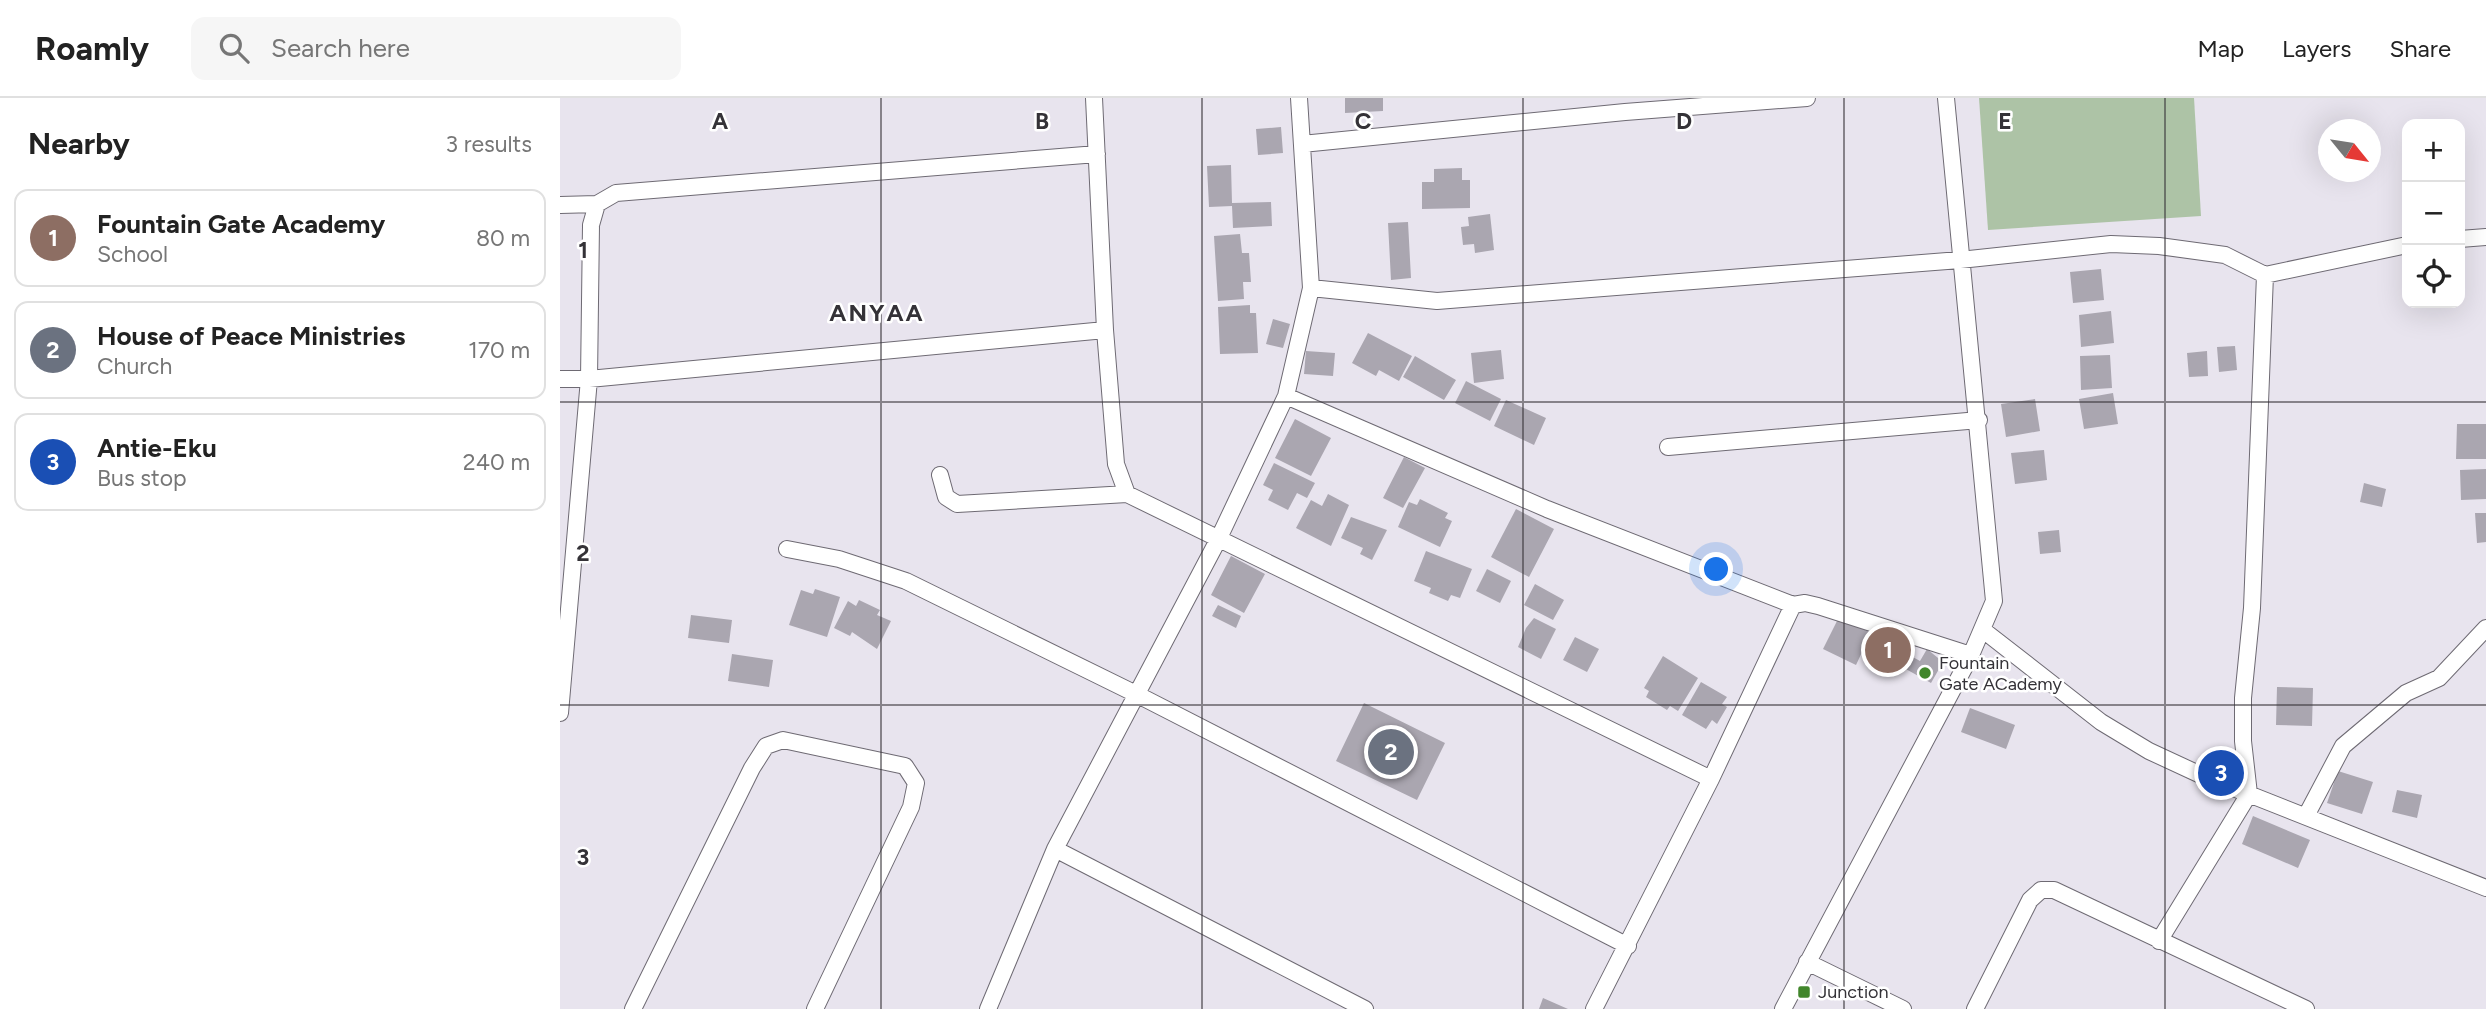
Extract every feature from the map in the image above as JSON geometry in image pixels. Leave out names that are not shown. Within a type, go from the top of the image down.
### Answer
[{"type":"street","points":[[1094,98],[1105,330],[1116,464],[1127,494]]},
{"type":"street","points":[[988,1009],[1055,849],[1218,540],[1286,396],[1311,288],[1299,98]]},
{"type":"street","points":[[1302,144],[1625,112],[1807,98]]},
{"type":"street","points":[[1783,1009],[1971,654],[1994,601],[1979,419],[1960,260],[1946,98]]},
{"type":"street","points":[[560,205],[597,204],[616,193],[1097,154]]},
{"type":"street","points":[[560,713],[564,629],[589,379],[591,225],[597,204]]},
{"type":"street","points":[[2465,239],[2486,237]]},
{"type":"street","points":[[1311,288],[1437,301],[1960,260],[2111,244],[2159,246],[2225,255],[2265,275],[2402,246]]},
{"type":"street","points":[[2159,941],[2249,794],[2243,741],[2243,698],[2252,608],[2265,275]]},
{"type":"street","points":[[560,379],[589,379],[1105,330]]},
{"type":"street","points":[[1286,396],[1547,509],[1793,605],[1805,603],[1818,606],[1971,654]]},
{"type":"street","points":[[1668,447],[1979,419]]},
{"type":"street","points":[[940,475],[946,497],[957,504],[1127,494],[1710,779]]},
{"type":"street","points":[[787,549],[839,559],[906,581],[1136,694],[1628,946]]},
{"type":"street","points":[[1594,1009],[1628,946],[1793,605]]},
{"type":"street","points":[[2306,816],[2343,746],[2406,692],[2439,678],[2480,644],[2486,628]]},
{"type":"street","points":[[1983,630],[2101,722],[2150,751],[2249,794],[2486,888]]},
{"type":"street","points":[[633,1009],[752,768],[766,746],[783,740],[905,766],[916,783],[911,807],[815,1009]]},
{"type":"street","points":[[1055,849],[1365,1009]]},
{"type":"street","points":[[1975,1009],[2030,900],[2041,890],[2054,890],[2306,1009]]},
{"type":"street","points":[[1807,961],[1903,1009]]},
{"type":"green space","points":[[1979,98],[2194,98],[2201,216],[1988,230]]},
{"type":"building","points":[[1345,98],[1383,98],[1383,111],[1345,113]]},
{"type":"building","points":[[1281,127],[1283,153],[1258,155],[1256,129]]},
{"type":"building","points":[[1231,165],[1232,203],[1271,202],[1272,226],[1233,228],[1232,206],[1209,207],[1207,166]]},
{"type":"building","points":[[1462,168],[1462,180],[1470,180],[1470,208],[1422,209],[1422,182],[1434,182],[1434,169]]},
{"type":"building","points":[[1490,214],[1494,250],[1475,253],[1474,244],[1463,245],[1461,227],[1469,226],[1468,217]]},
{"type":"building","points":[[1408,222],[1411,278],[1391,280],[1388,223]]},
{"type":"building","points":[[1240,234],[1242,253],[1249,253],[1251,282],[1243,282],[1244,299],[1218,301],[1214,236]]},
{"type":"building","points":[[2101,269],[2104,300],[2073,303],[2070,272]]},
{"type":"building","points":[[1250,305],[1250,313],[1256,313],[1258,353],[1220,354],[1218,307]]},
{"type":"building","points":[[2111,311],[2114,343],[2081,347],[2079,315]]},
{"type":"building","points":[[1273,319],[1290,324],[1283,348],[1266,344]]},
{"type":"building","points":[[1368,333],[1412,356],[1399,381],[1379,370],[1376,376],[1352,363]]},
{"type":"building","points":[[2235,346],[2237,370],[2219,372],[2217,347]]},
{"type":"building","points":[[1501,350],[1504,379],[1474,383],[1471,353]]},
{"type":"building","points":[[1306,351],[1335,353],[1333,376],[1304,374]]},
{"type":"building","points":[[2207,351],[2208,376],[2189,377],[2187,353]]},
{"type":"building","points":[[2110,355],[2112,388],[2081,390],[2080,356]]},
{"type":"building","points":[[1415,356],[1456,380],[1444,400],[1403,377]]},
{"type":"building","points":[[1466,381],[1501,399],[1490,421],[1455,403]]},
{"type":"building","points":[[2113,393],[2118,424],[2084,429],[2079,399]]},
{"type":"building","points":[[2035,399],[2040,431],[2006,437],[2001,404]]},
{"type":"building","points":[[1506,400],[1546,418],[1534,445],[1494,426]]},
{"type":"building","points":[[1295,419],[1331,438],[1311,476],[1275,458]]},
{"type":"building","points":[[2457,424],[2486,424],[2486,459],[2456,459]]},
{"type":"building","points":[[2044,450],[2047,480],[2015,484],[2011,453]]},
{"type":"building","points":[[1404,457],[1425,468],[1403,508],[1383,498]]},
{"type":"building","points":[[1274,463],[1315,483],[1307,498],[1297,493],[1288,510],[1268,500],[1273,490],[1263,485]]},
{"type":"building","points":[[2486,469],[2486,499],[2461,500],[2460,470]]},
{"type":"building","points":[[2364,483],[2386,489],[2382,507],[2360,502]]},
{"type":"building","points":[[1328,494],[1349,505],[1331,546],[1296,528],[1311,500],[1322,506]]},
{"type":"building","points":[[1420,499],[1448,513],[1445,518],[1452,521],[1440,547],[1398,527],[1409,502],[1417,505]]},
{"type":"building","points":[[1516,509],[1554,529],[1529,577],[1491,557]]},
{"type":"building","points":[[2475,513],[2486,513],[2486,542],[2477,543]]},
{"type":"building","points":[[1351,517],[1387,530],[1372,560],[1360,554],[1363,548],[1341,538]]},
{"type":"building","points":[[2059,530],[2061,552],[2040,554],[2038,532]]},
{"type":"building","points":[[1426,551],[1472,569],[1460,598],[1451,595],[1448,601],[1429,593],[1431,588],[1414,581]]},
{"type":"building","points":[[1231,556],[1265,574],[1244,613],[1211,595]]},
{"type":"building","points":[[1487,569],[1511,581],[1500,603],[1476,591]]},
{"type":"building","points":[[1535,584],[1564,600],[1553,620],[1524,605]]},
{"type":"building","points":[[815,589],[840,597],[827,637],[789,625],[801,590],[813,594]]},
{"type":"building","points":[[859,600],[880,610],[877,615],[891,621],[877,649],[852,632],[850,636],[834,628],[848,601],[856,606]]},
{"type":"building","points":[[1218,605],[1241,616],[1236,628],[1212,616]]},
{"type":"building","points":[[691,615],[732,620],[729,643],[688,638]]},
{"type":"building","points":[[1839,617],[1871,633],[1856,665],[1823,649]]},
{"type":"building","points":[[1534,618],[1556,629],[1541,659],[1518,647],[1526,628]]},
{"type":"building","name":"Fountain Gate ACademy","points":[[1883,635],[1903,646],[1892,665],[1872,653]]},
{"type":"building","points":[[1575,637],[1599,649],[1587,672],[1563,660]]},
{"type":"building","name":"Fountain Gate ACademy","points":[[1927,649],[1943,662],[1931,683],[1895,663],[1902,651],[1920,661]]},
{"type":"building","points":[[732,654],[773,660],[769,687],[728,681]]},
{"type":"building","points":[[1663,656],[1698,678],[1678,711],[1670,706],[1667,710],[1646,697],[1649,691],[1644,688]]},
{"type":"building","points":[[1701,682],[1727,697],[1722,704],[1727,707],[1717,724],[1712,720],[1706,729],[1682,715]]},
{"type":"building","points":[[2277,687],[2313,688],[2312,726],[2276,725]]},
{"type":"building","points":[[1364,703],[1445,743],[1417,800],[1336,761]]},
{"type":"building","points":[[1970,708],[2015,725],[2006,749],[1961,732]]},
{"type":"building","points":[[2338,771],[2373,782],[2362,814],[2327,803]]},
{"type":"building","points":[[2397,790],[2422,795],[2417,818],[2392,812]]},
{"type":"building","points":[[2253,816],[2310,840],[2298,868],[2242,844]]},
{"type":"building","points":[[1543,998],[1568,1009],[1539,1009]]},
{"type":"place","name":"Fountain Gate Academy","points":[[1888,650]]},
{"type":"place","name":"Fountain Gate ACademy","points":[[1925,673]]},
{"type":"place","name":"House of Peace Ministries","points":[[1391,752]]},
{"type":"place","name":"Antie-Eku","points":[[2221,773]]},
{"type":"place","name":"Junction","points":[[1804,992]]},
{"type":"district","name":"ANYAA","points":[[877,312]]}]
